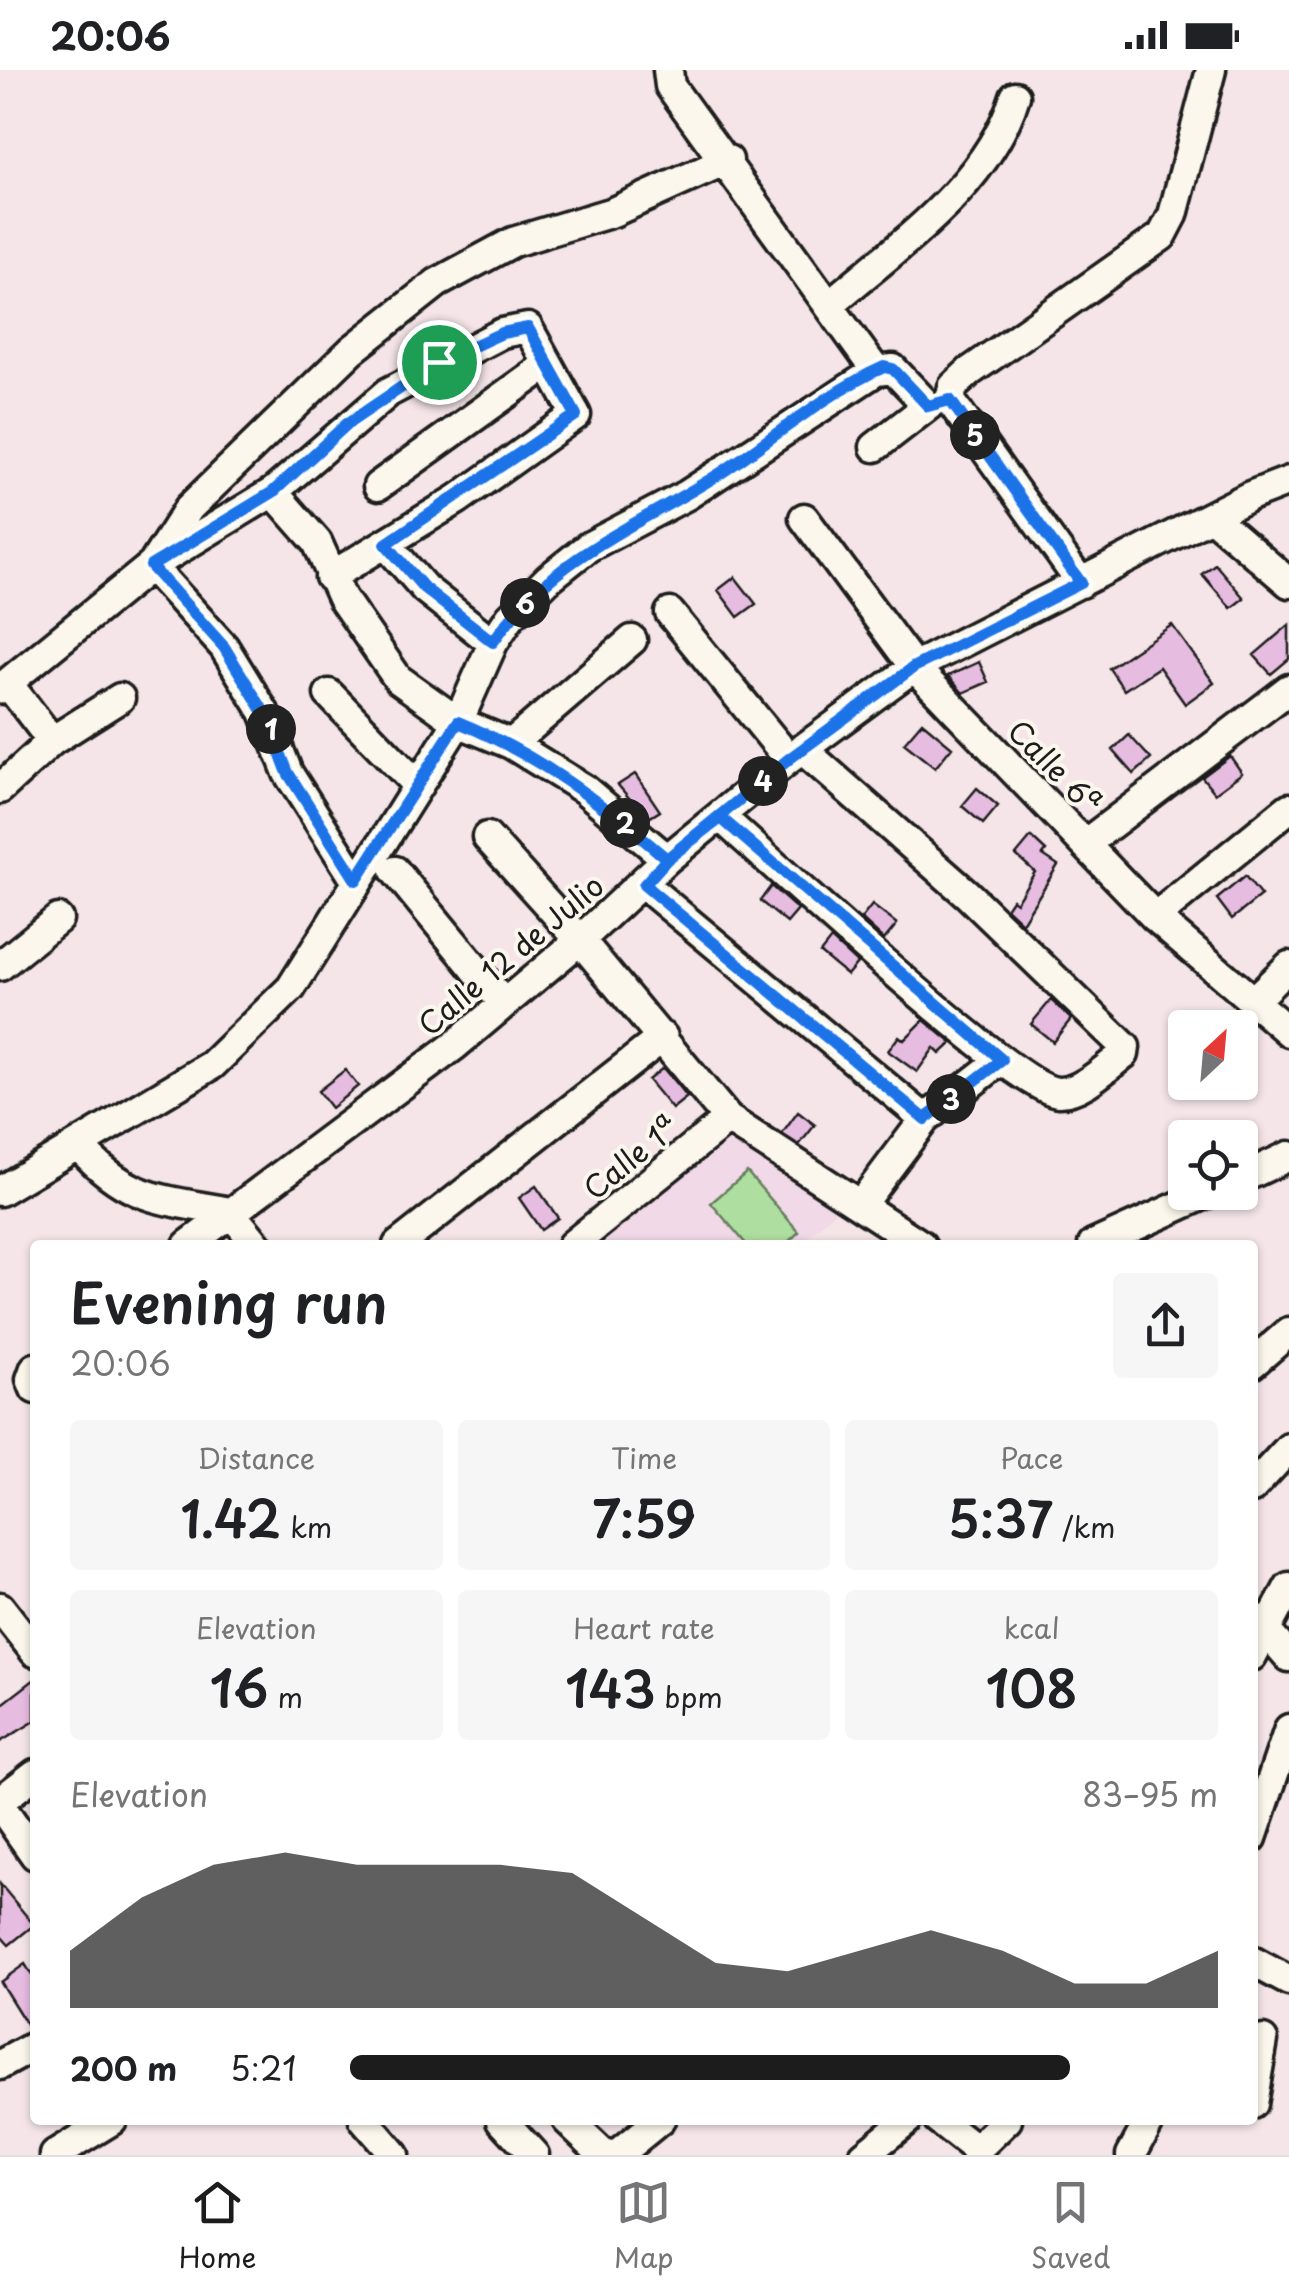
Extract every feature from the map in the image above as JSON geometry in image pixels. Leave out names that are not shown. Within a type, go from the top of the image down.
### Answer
[{"type":"street","points":[[668,70],[670,86],[728,160],[876,371]]},
{"type":"street","points":[[875,447],[939,403],[969,372],[1162,236],[1173,215],[1211,70]]},
{"type":"street","points":[[829,305],[917,229],[974,171],[1004,131],[1015,96]]},
{"type":"street","points":[[151,566],[188,508],[352,350],[437,283],[513,242],[613,212],[728,160]]},
{"type":"street","points":[[52,741],[4,687],[151,566],[273,492],[390,392],[502,333],[528,328],[576,415],[386,544],[330,577]]},
{"type":"street","points":[[378,486],[548,364]]},
{"type":"street","points":[[0,1191],[212,1065],[291,988],[458,722],[493,642],[510,617],[548,578],[588,547],[688,494],[876,371],[893,369],[939,403],[1081,583]]},
{"type":"street","name":"Calle 12 de Julio","points":[[194,1240],[504,1004],[644,885],[667,859],[796,754],[914,667],[1211,516],[1289,481]]},
{"type":"street","points":[[273,492],[317,542],[330,577],[398,679],[458,722],[511,744],[584,789],[667,859]]},
{"type":"street","points":[[1211,516],[1289,583]]},
{"type":"street","name":"Calle 6ª","points":[[804,518],[914,667],[1155,917],[1289,1032]]},
{"type":"street","points":[[386,544],[424,588],[493,642]]},
{"type":"street","points":[[151,566],[224,647],[264,712],[288,773],[356,880]]},
{"type":"street","points":[[670,613],[796,754],[967,894],[1125,1047],[1124,1054],[1089,1080],[1059,1092],[1044,1088],[1002,1060],[721,818]]},
{"type":"street","points":[[511,744],[632,640]]},
{"type":"street","points":[[1085,844],[1289,688]]},
{"type":"street","points":[[328,694],[417,785]]},
{"type":"street","points":[[0,789],[52,741],[120,698]]},
{"type":"street","points":[[1155,917],[1289,808]]},
{"type":"street","points":[[487,837],[580,940],[728,1119],[914,1240]]},
{"type":"street","points":[[395,872],[504,1004]]},
{"type":"street","points":[[644,885],[925,1119]]},
{"type":"street","points":[[0,966],[58,919]]},
{"type":"street","points":[[1253,1001],[1289,966]]},
{"type":"street","points":[[404,1240],[663,1038]]},
{"type":"street","points":[[861,1204],[925,1119],[1002,1060]]},
{"type":"street","name":"Calle 1ª","points":[[578,1240],[728,1119]]},
{"type":"street","points":[[80,1146],[108,1179],[152,1197],[230,1212],[252,1240]]},
{"type":"street","points":[[1258,1171],[1289,1156]]},
{"type":"street","points":[[1104,1240],[1170,1210]]},
{"type":"street","points":[[1258,1359],[1289,1332]]},
{"type":"street","points":[[1258,1482],[1289,1448]]},
{"type":"street","points":[[1289,1587],[1259,1622],[1289,1657]]},
{"type":"street","points":[[0,1607],[30,1646]]},
{"type":"street","points":[[1258,1820],[1289,1729]]},
{"type":"street","points":[[30,1778],[0,1803],[30,1848]]},
{"type":"street","points":[[1258,1965],[1289,1981]]},
{"type":"street","points":[[1258,2084],[1268,2042]]},
{"type":"street","points":[[0,2065],[30,2049]]},
{"type":"street","points":[[56,2155],[104,2125]]},
{"type":"street","points":[[368,2125],[394,2155]]},
{"type":"street","points":[[507,2125],[534,2155]]},
{"type":"street","points":[[571,2125],[604,2155]]},
{"type":"street","points":[[636,2150],[656,2125]]},
{"type":"street","points":[[864,2155],[901,2125]]},
{"type":"street","points":[[944,2125],[976,2150],[1002,2125]]},
{"type":"street","points":[[1132,2155],[1147,2125]]},
{"type":"shaded area","points":[[728,1134],[840,1207],[804,1240],[602,1240]]},
{"type":"green space","points":[[747,1172],[799,1232],[790,1240],[743,1240],[711,1203]]},
{"type":"building","points":[[1215,564],[1244,598],[1231,608],[1202,574]]},
{"type":"building","points":[[735,577],[756,604],[738,617],[718,590]]},
{"type":"building","points":[[1172,625],[1214,683],[1185,704],[1159,667],[1124,690],[1109,668]]},
{"type":"building","points":[[1289,625],[1289,659],[1271,674],[1254,655]]},
{"type":"building","points":[[979,662],[988,682],[963,693],[948,676]]},
{"type":"building","points":[[922,722],[952,747],[935,768],[904,743]]},
{"type":"building","points":[[1129,735],[1151,759],[1134,774],[1113,750]]},
{"type":"building","points":[[1230,756],[1242,773],[1215,793],[1202,777]]},
{"type":"building","points":[[635,774],[660,811],[647,819],[618,785]]},
{"type":"building","points":[[977,788],[998,806],[983,824],[962,806]]},
{"type":"building","points":[[1031,837],[1046,851],[1043,855],[1058,865],[1022,923],[1006,908],[1012,899],[1016,902],[1035,872],[1016,855]]},
{"type":"building","points":[[1245,876],[1261,896],[1232,919],[1217,899]]},
{"type":"building","points":[[771,886],[798,910],[787,923],[760,901]]},
{"type":"building","points":[[872,905],[897,924],[884,940],[861,919]]},
{"type":"building","points":[[831,939],[857,963],[847,975],[820,953]]},
{"type":"building","points":[[1051,1000],[1071,1019],[1053,1042],[1031,1024]]},
{"type":"building","points":[[924,1020],[952,1043],[940,1054],[934,1048],[917,1072],[888,1051],[899,1036],[904,1040]]},
{"type":"building","points":[[663,1068],[687,1097],[672,1109],[648,1080]]},
{"type":"building","points":[[345,1070],[358,1086],[331,1108],[318,1091]]},
{"type":"building","points":[[798,1112],[815,1125],[799,1145],[782,1134]]},
{"type":"building","points":[[536,1186],[558,1218],[541,1230],[519,1198]]},
{"type":"building","points":[[30,1683],[30,1724],[0,1742],[0,1706]]},
{"type":"building","points":[[0,1884],[30,1920],[30,1928],[9,1945],[0,1935]]},
{"type":"building","points":[[25,1964],[30,1972],[30,2030],[0,1982]]},
{"type":"route","points":[[439,362],[347,424],[273,492],[151,566],[224,647],[264,712],[288,773],[356,880],[458,722],[511,744],[584,789],[667,859],[721,818],[1002,1060],[925,1119],[644,885],[667,859],[789,759],[914,667],[1081,583],[950,400],[928,406],[893,369],[884,367],[688,494],[588,547],[548,578],[510,617],[493,642],[424,588],[386,544],[576,415],[528,328],[502,333],[439,362]]}]
